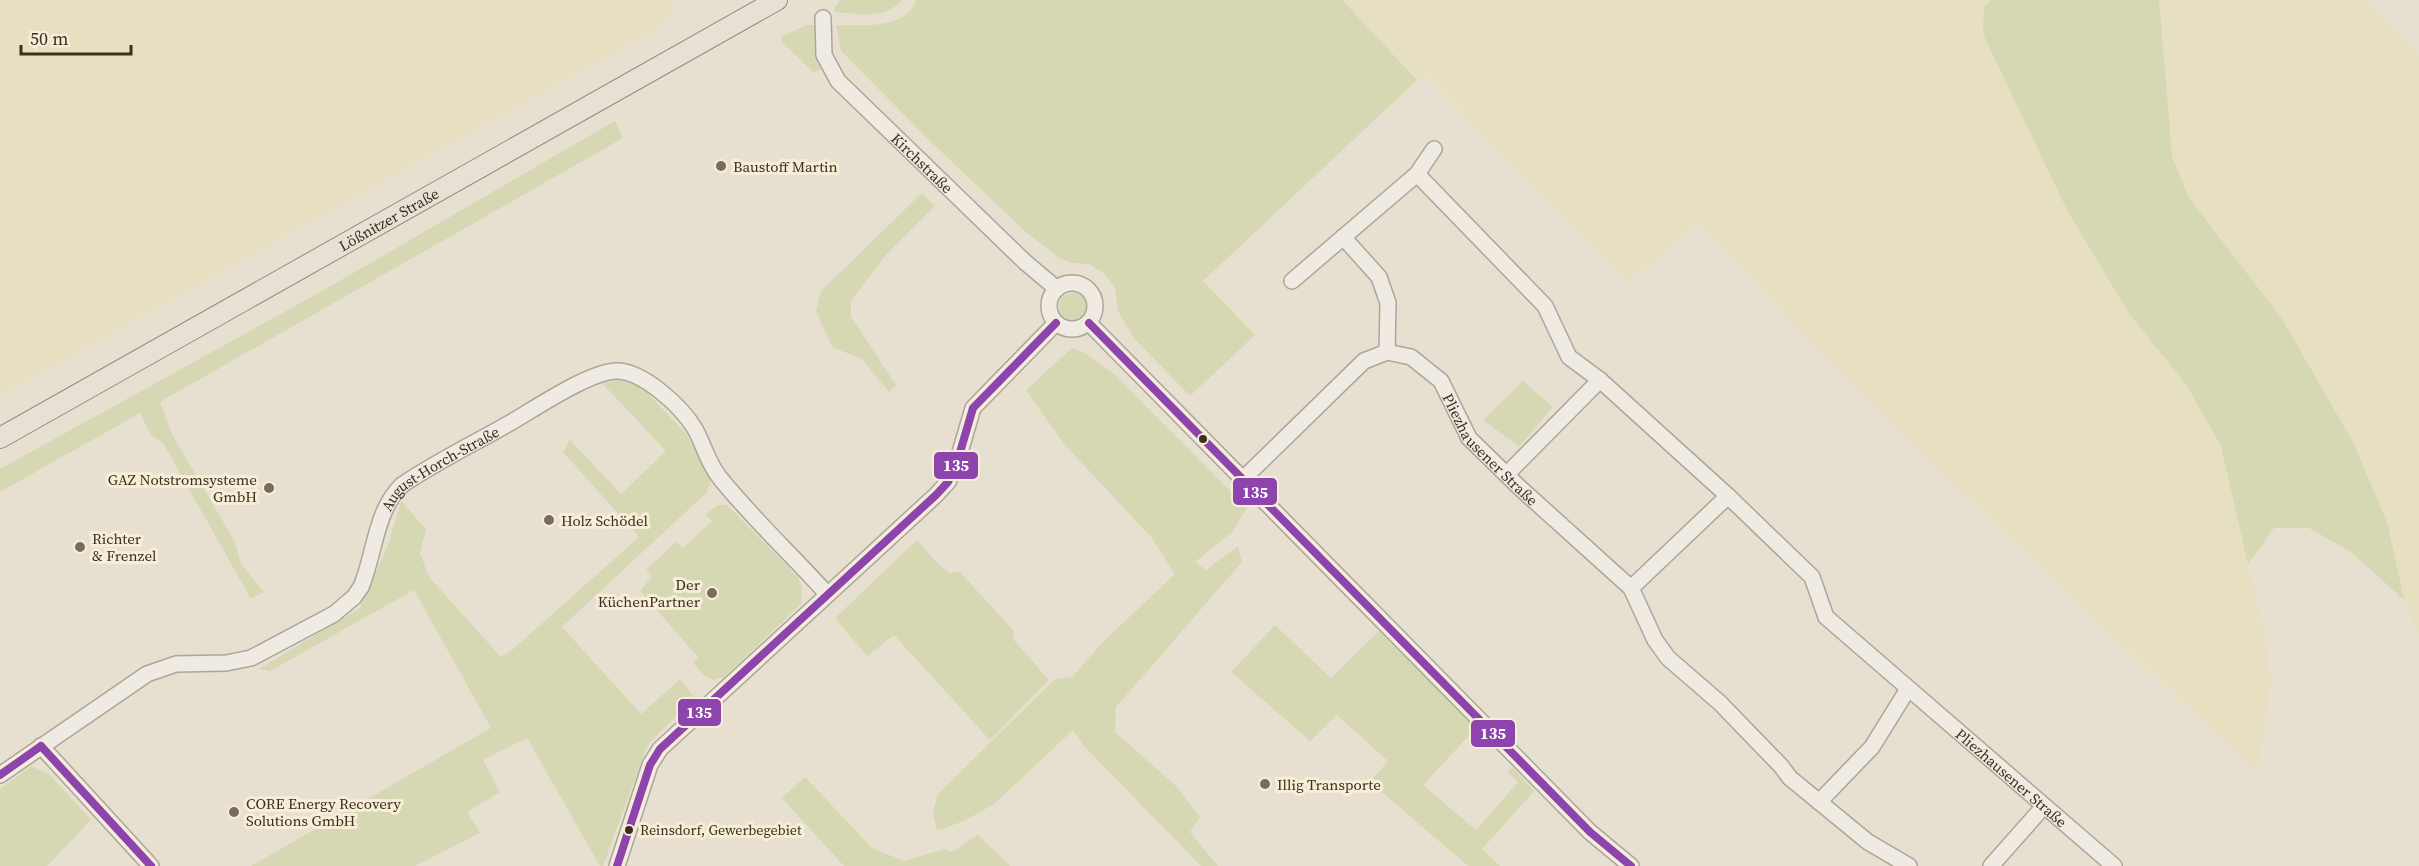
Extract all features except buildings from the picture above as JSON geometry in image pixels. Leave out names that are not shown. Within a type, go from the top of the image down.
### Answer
[{"type":"main road","name":"Lößnitzer Straße","points":[[0,438],[777,0]]},
{"type":"street","name":"Kirchstraße","points":[[823,18],[824,55],[838,81],[1025,262],[1057,289]]},
{"type":"street","points":[[1292,280],[1417,174],[1434,149]]},
{"type":"street","name":"Pliezhausener Straße","points":[[1417,174],[1545,306],[1569,357],[1600,380],[1728,496],[1812,577],[1826,617],[2114,866]]},
{"type":"street","points":[[1243,479],[1365,361],[1387,352],[1388,303],[1380,277],[1343,237]]},
{"type":"street","points":[[1067,283],[1075,283],[1089,290],[1094,297],[1096,308],[1089,323],[1080,328],[1070,329],[1056,323],[1049,306],[1051,297],[1057,289],[1067,283]]},
{"type":"street","points":[[617,866],[651,765],[660,749],[936,495],[948,482],[956,466],[973,408],[1056,323]]},
{"type":"street","points":[[1089,323],[1590,832],[1631,866]]},
{"type":"street","name":"Pliezhausener Straße","points":[[1387,352],[1411,357],[1441,381],[1469,438],[1631,588],[1655,640],[1668,658],[1720,703],[1790,778],[1868,842],[1909,866]]},
{"type":"street","name":"August-Horch-Straße","points":[[0,775],[147,674],[176,664],[218,664],[251,658],[334,614],[361,587],[385,508],[402,485],[578,385],[609,371],[624,371],[642,378],[687,418],[696,430],[717,475],[828,594]]},
{"type":"street","points":[[1507,474],[1600,380]]},
{"type":"street","points":[[1631,588],[1728,496]]},
{"type":"street","points":[[1820,802],[1872,747],[1908,689]]},
{"type":"street","points":[[41,746],[151,866]]},
{"type":"street","points":[[1991,866],[2044,806]]},
{"type":"shaded area","points":[[0,0],[675,1],[668,19],[658,28],[0,396]]},
{"type":"shaded area","points":[[1342,0],[1990,0],[1984,7],[2130,315],[2186,384],[2221,446],[2262,621],[2271,682],[2259,764],[2254,770],[1944,475],[1796,327],[1700,222],[1628,282],[1425,74],[1417,80]]},
{"type":"shaded area","points":[[2159,0],[2362,0],[2419,55],[2419,637],[2404,600],[2388,525],[2353,442],[2282,319],[2189,198],[2172,156]]},
{"type":"green space","points":[[840,0],[902,0],[888,11],[863,14],[836,12],[834,9]]},
{"type":"green space","points":[[916,0],[1342,0],[1417,80],[1203,281],[1255,335],[1190,396],[1133,337],[1118,311],[1115,287],[1105,274],[1089,264],[1072,263],[1059,258],[1027,233],[930,141],[841,51],[836,25],[870,25],[893,21],[903,17],[911,10]]},
{"type":"green space","points":[[1991,0],[2159,0],[2172,156],[2189,198],[2282,319],[2353,442],[2388,525],[2404,600],[2351,552],[2309,528],[2274,528],[2248,564],[2221,446],[2186,384],[2130,315],[2068,212],[1983,34],[1984,7]]},
{"type":"green space","points":[[806,25],[816,27],[814,47],[821,69],[814,73],[781,41],[781,37]]},
{"type":"green space","points":[[615,121],[623,138],[160,402],[172,434],[235,542],[241,564],[264,592],[251,599],[163,443],[151,435],[140,413],[0,492],[0,469],[317,294]]},
{"type":"green space","points":[[922,193],[935,206],[886,255],[851,301],[851,317],[896,385],[889,392],[862,359],[832,347],[816,311],[821,291]]},
{"type":"green space","points":[[1073,293],[1083,297],[1087,307],[1083,317],[1073,321],[1063,317],[1059,307],[1063,297]]},
{"type":"green space","points":[[1072,348],[1083,352],[1113,373],[1247,508],[1232,532],[1195,562],[1206,570],[1238,546],[1242,562],[1116,707],[1115,732],[1176,786],[1200,817],[1190,832],[1218,866],[1201,866],[1083,745],[1073,730],[994,804],[964,821],[937,831],[933,812],[938,794],[1055,679],[1072,677],[1104,641],[1175,574],[1151,537],[1064,444],[1026,390]]},
{"type":"green space","points":[[619,380],[641,386],[687,435],[711,480],[707,492],[562,627],[641,714],[680,679],[695,698],[648,744],[603,866],[600,866],[527,738],[483,760],[500,792],[467,812],[480,833],[415,866],[251,866],[491,728],[414,590],[270,671],[259,669],[360,608],[388,545],[401,501],[426,529],[420,553],[429,577],[501,657],[512,650],[639,537],[563,452],[570,440],[621,494],[666,451],[602,383]]},
{"type":"green space","points":[[1523,381],[1553,407],[1519,447],[1483,420]]},
{"type":"green space","points":[[718,505],[727,505],[798,577],[802,588],[801,604],[724,677],[713,680],[703,674],[693,663],[698,657],[640,591],[652,576],[646,570],[676,542],[683,548],[712,521],[705,515]]},
{"type":"green space","points":[[917,540],[938,564],[950,573],[960,572],[1014,631],[1013,639],[1049,680],[990,740],[894,635],[867,656],[835,618]]},
{"type":"green space","points":[[1275,625],[1331,678],[1379,631],[1476,728],[1423,785],[1476,830],[1518,782],[1508,772],[1512,767],[1534,791],[1482,849],[1500,866],[1468,866],[1370,782],[1388,761],[1337,715],[1310,741],[1231,672]]},
{"type":"green space","points":[[31,766],[49,774],[91,820],[47,866],[0,866],[0,789]]},
{"type":"green space","points":[[805,777],[872,848],[904,861],[944,849],[952,852],[978,835],[1010,866],[844,866],[782,798]]},
{"type":"transit line","name":"135","points":[[617,866],[650,765],[660,749],[936,495],[948,482],[956,466],[973,408],[1056,323]]},
{"type":"transit line","name":"135","points":[[1089,323],[1590,832],[1631,866]]},
{"type":"transit line","name":"135","points":[[41,746],[151,866]]},
{"type":"transit line","name":"135","points":[[0,775],[41,746]]},
{"type":"place","name":"Baustoff Martin","points":[[721,166]]},
{"type":"place","name":"GAZ Notstromsysteme GmbH","points":[[269,488]]},
{"type":"place","name":"Holz Schödel","points":[[549,520]]},
{"type":"place","name":"Richter & Frenzel","points":[[80,547]]},
{"type":"place","name":"Der KüchenPartner","points":[[712,593]]},
{"type":"place","name":"Illig Transporte","points":[[1265,784]]},
{"type":"place","name":"CORE Energy Recovery Solutions GmbH","points":[[234,812]]},
{"type":"place","name":"Reinsdorf, Gewerbegebiet","points":[[629,830]]}]
